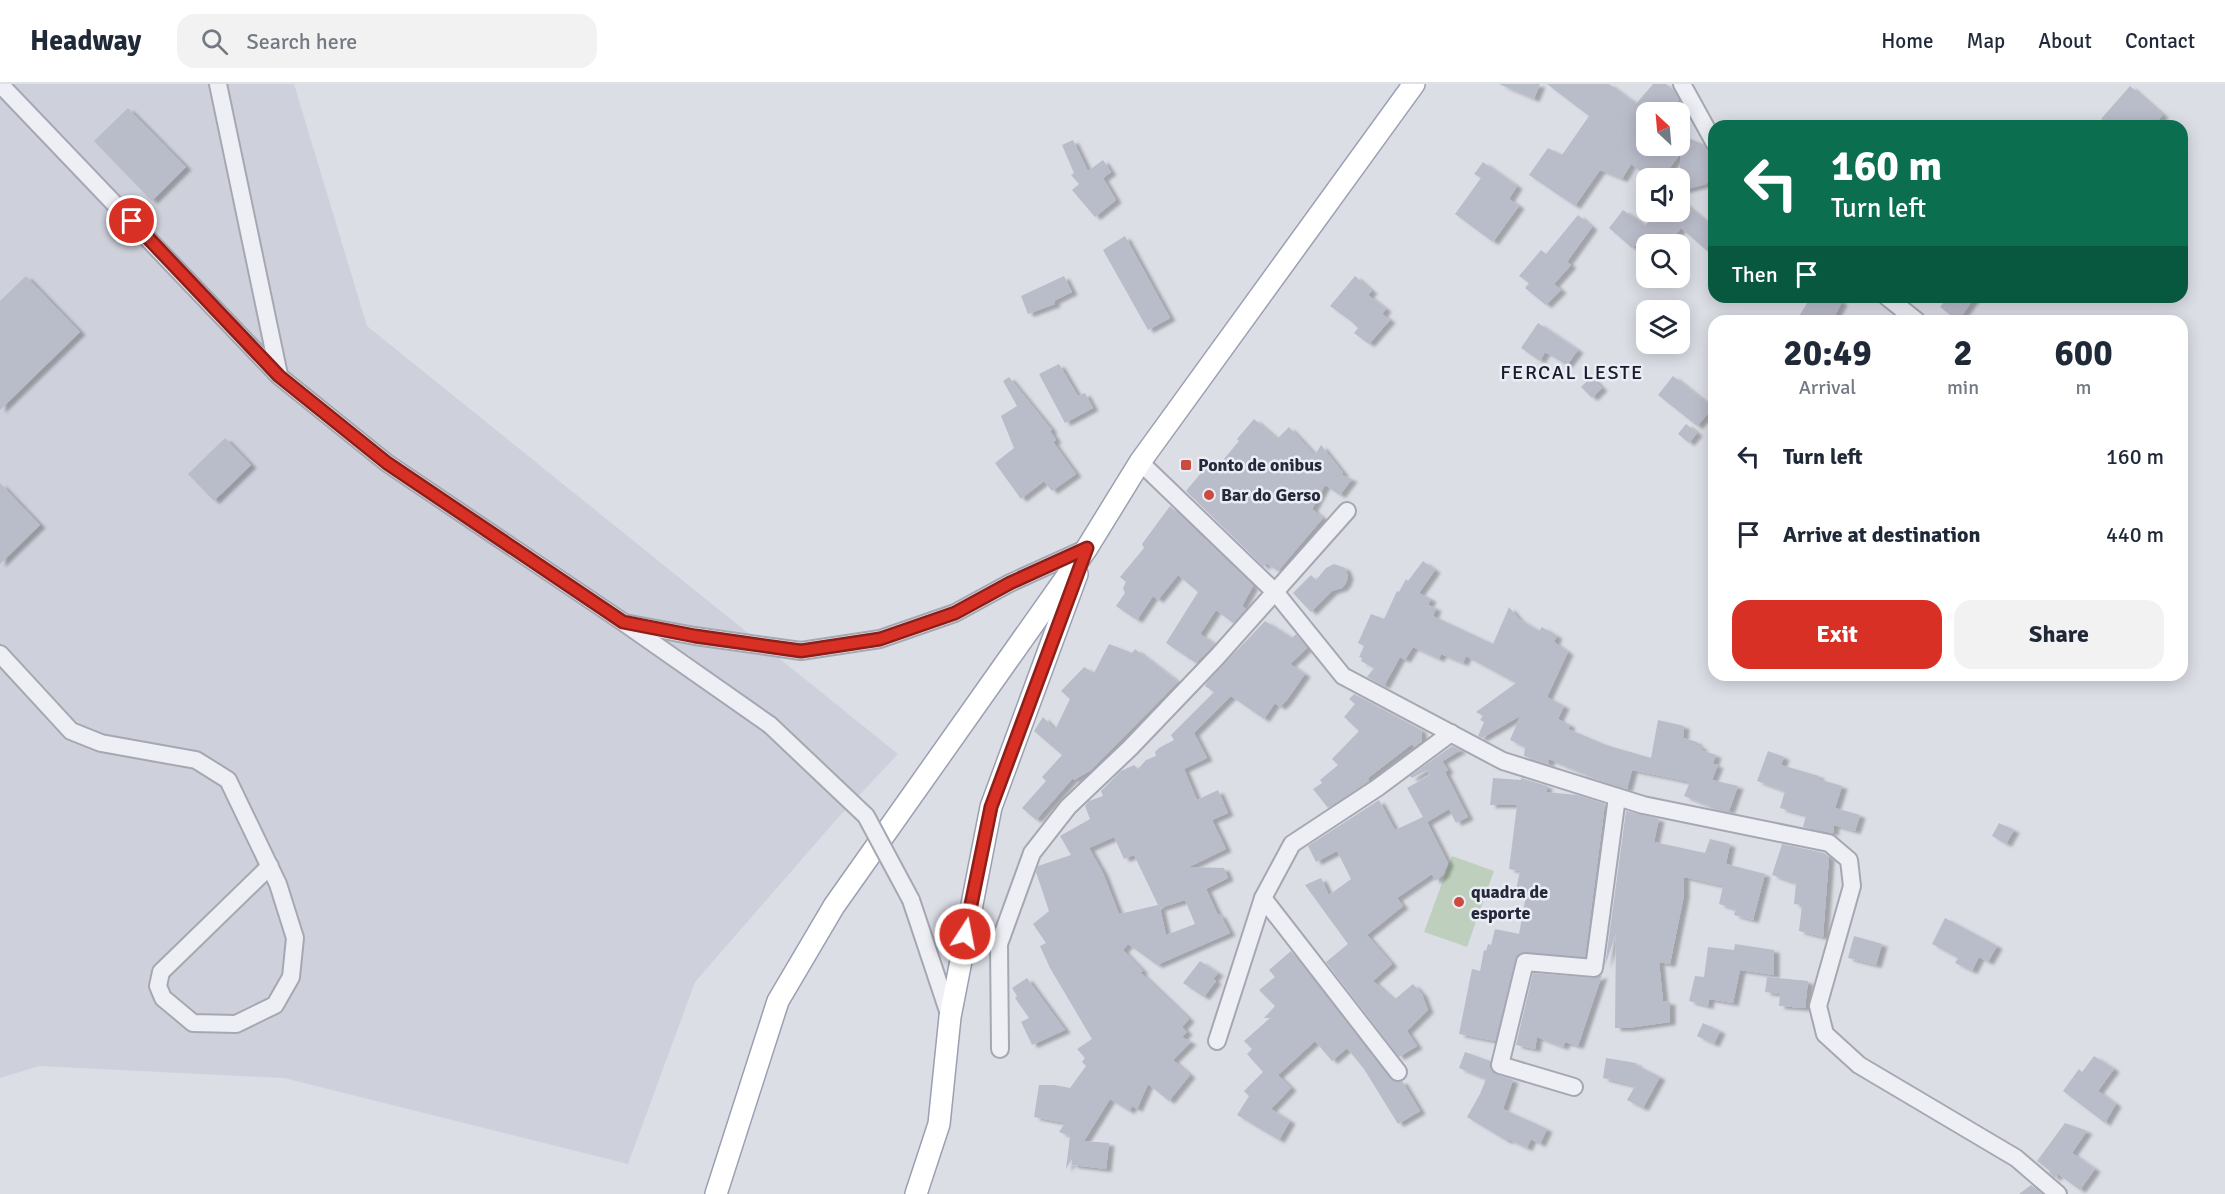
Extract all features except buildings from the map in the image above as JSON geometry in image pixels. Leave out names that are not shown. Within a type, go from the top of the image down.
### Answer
[{"type":"main road","points":[[719,1191],[778,1001],[834,906],[1087,548],[1140,462],[1414,84]]},
{"type":"main road","points":[[916,1194],[939,1124],[950,1017],[991,807],[1087,548]]},
{"type":"street","points":[[0,84],[279,376],[387,463],[623,622],[770,726],[866,816],[912,900],[950,1017]]},
{"type":"street","points":[[218,84],[279,376]]},
{"type":"street","points":[[1682,84],[1708,131]]},
{"type":"street","points":[[1894,303],[1910,315]]},
{"type":"street","points":[[1140,462],[1276,593],[1343,676],[1503,761],[1643,805],[1829,843],[1849,860],[1852,886],[1818,1005],[1825,1034],[1859,1065],[2016,1158],[2058,1194]]},
{"type":"street","points":[[1000,1049],[999,944],[1032,853],[1068,807],[1130,748],[1276,593],[1347,511]]},
{"type":"street","points":[[623,622],[695,636],[801,651],[880,639],[955,613],[1010,583],[1087,548]]},
{"type":"street","points":[[0,654],[71,731],[101,743],[196,760],[228,780],[270,866],[278,884],[295,938],[291,977],[275,1005],[236,1024],[193,1023],[163,998],[158,986],[161,972],[270,866]]},
{"type":"street","points":[[1217,1041],[1263,898],[1292,844],[1377,788],[1451,733]]},
{"type":"street","points":[[1575,1087],[1500,1065],[1525,962],[1594,968],[1617,797]]},
{"type":"street","points":[[1263,898],[1398,1072]]},
{"type":"shaded area","points":[[0,84],[294,84],[367,326],[898,754],[836,820],[695,982],[628,1164],[284,1078],[39,1066],[0,1078]]},
{"type":"green space","name":"quadra de esporte","points":[[1452,856],[1494,871],[1467,947],[1424,932]]},
{"type":"place","name":"Ponto de onibus","points":[[1186,465]]},
{"type":"place","name":"Bar do Gerso","points":[[1209,495]]},
{"type":"place","name":"quadra de esporte","points":[[1459,902]]},
{"type":"district","name":"FERCAL LESTE","points":[[1572,372]]},
{"type":"route","points":[[132,221],[279,376],[387,463],[623,622],[695,636],[801,651],[880,639],[955,613],[1010,583],[1087,548],[991,807],[965,934]]}]
